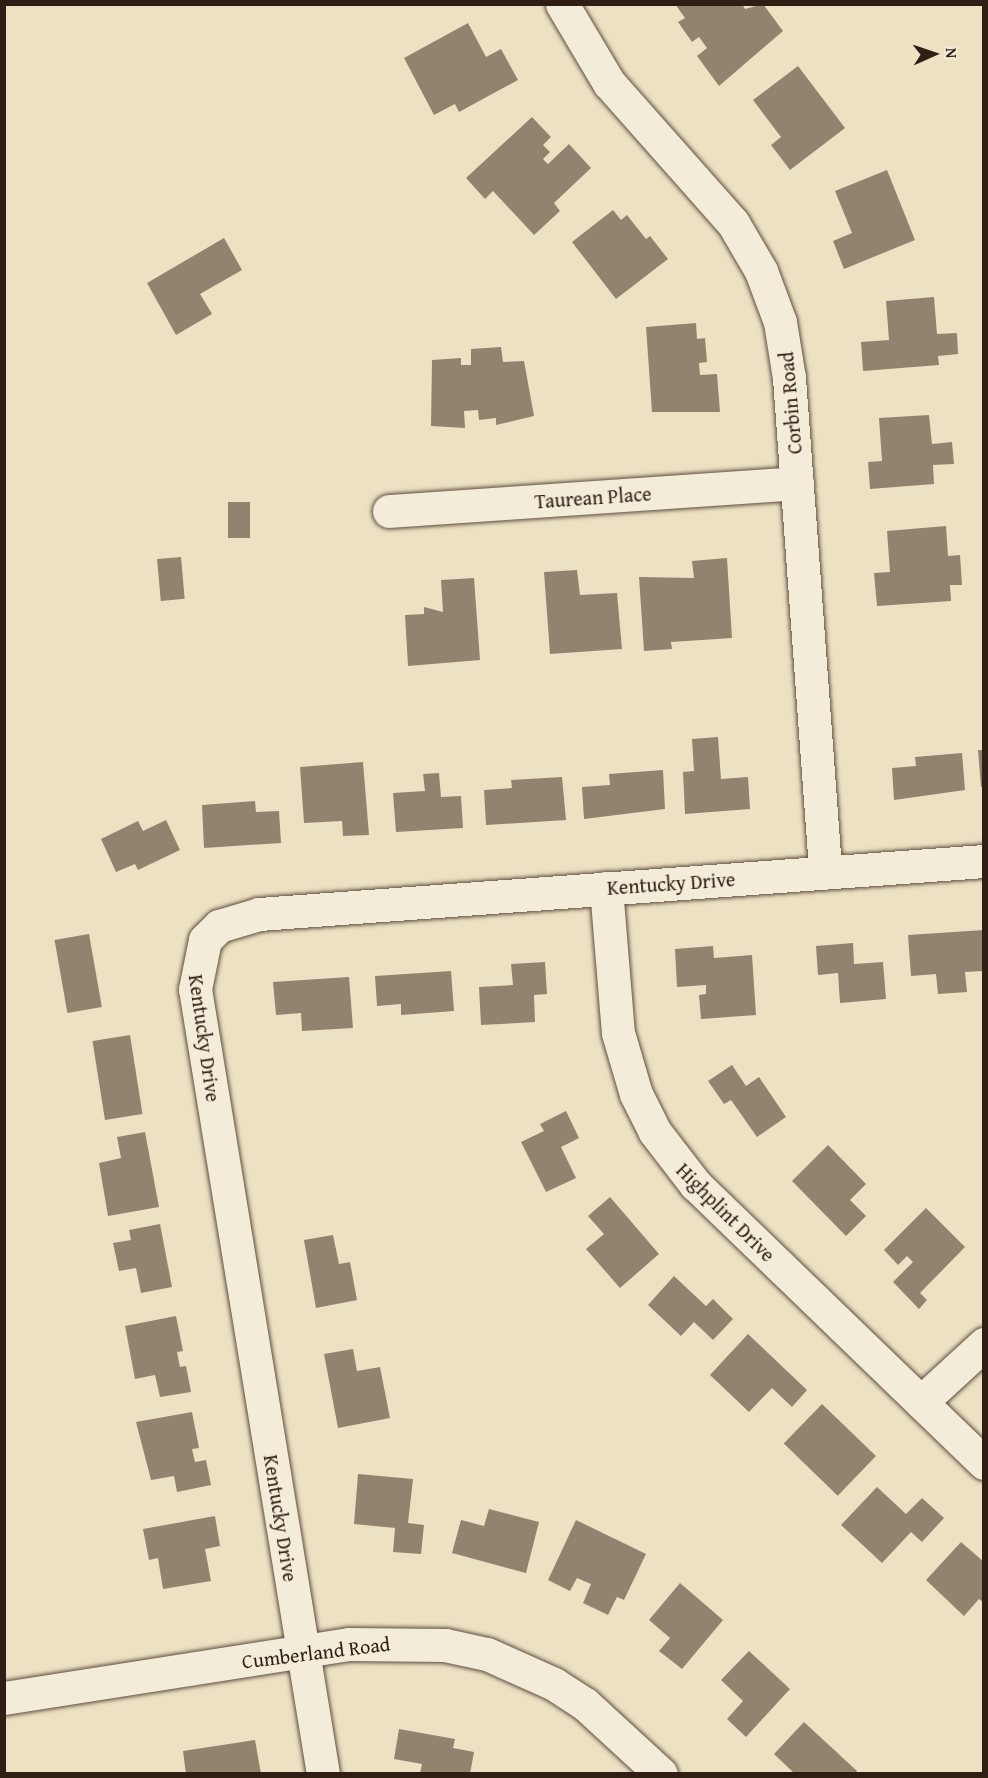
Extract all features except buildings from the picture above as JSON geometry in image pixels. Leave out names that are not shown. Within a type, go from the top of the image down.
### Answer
[{"type":"street","name":"Corbin Road","points":[[562,4],[609,83],[715,199],[761,271],[786,350],[825,872]]},
{"type":"street","name":"Taurean Place","points":[[389,511],[797,483]]},
{"type":"street","name":"Kentucky Drive","points":[[323,1773],[198,1007],[199,950],[219,926],[259,914],[984,861]]},
{"type":"street","name":"Highplint Drive","points":[[606,888],[618,1033],[636,1094],[655,1132],[695,1184],[984,1463]]},
{"type":"street","points":[[921,1402],[984,1344]]},
{"type":"street","name":"Cumberland Road","points":[[4,1698],[303,1651],[401,1641],[487,1654],[525,1669],[585,1704],[661,1773]]}]
